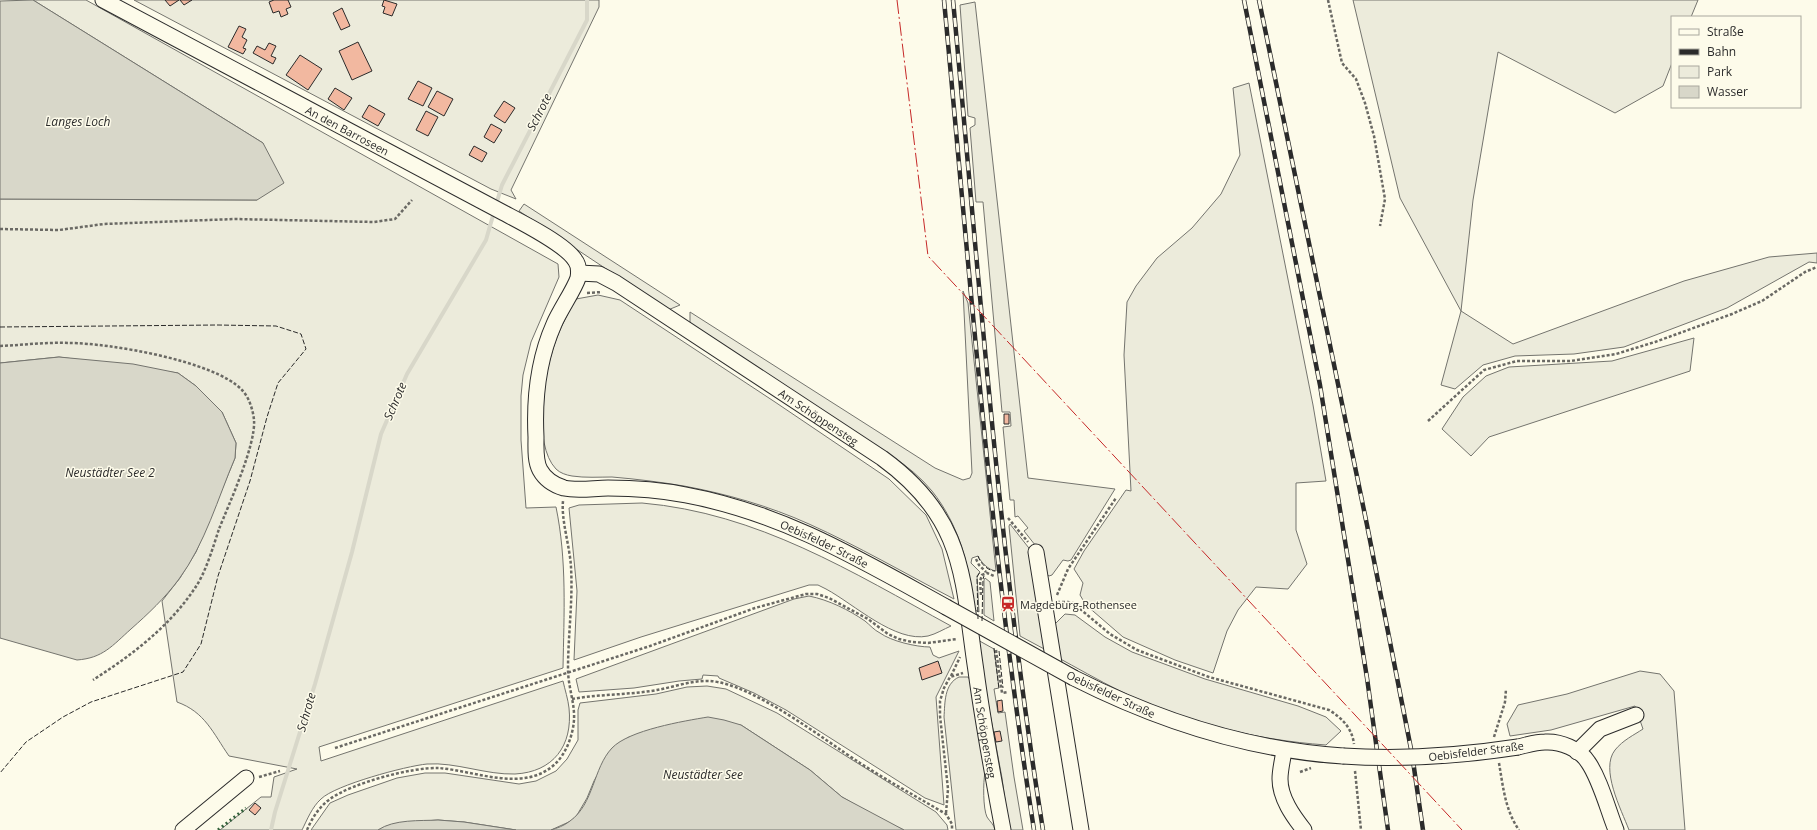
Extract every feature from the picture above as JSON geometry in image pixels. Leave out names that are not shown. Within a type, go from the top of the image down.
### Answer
[{"type":"street","name":"An den Barroseen","points":[[103,0],[531,228],[569,253],[576,260],[579,273]]},
{"type":"street","name":"Oebisfelder Straße","points":[[579,273],[576,282],[562,305],[550,333],[538,375],[535,409],[538,466],[546,477],[555,485],[565,488],[625,488],[667,492],[717,502],[758,514],[802,530],[1074,678],[1123,702],[1171,721],[1215,735],[1284,750],[1417,758],[1481,752],[1545,742],[1558,743],[1577,752],[1588,761],[1616,830]]},
{"type":"street","name":"Am Schöppensteg","points":[[579,273],[600,274],[616,283],[882,458],[910,480],[934,507],[950,537],[960,568],[1003,830]]},
{"type":"street","points":[[1036,552],[1081,830]]},
{"type":"street","points":[[1577,752],[1600,729],[1636,715]]},
{"type":"street","points":[[1284,750],[1280,779],[1283,795],[1291,812],[1304,830]]},
{"type":"street","points":[[183,830],[246,778]]},
{"type":"path","points":[[1328,0],[1342,63],[1356,79],[1365,103],[1374,136],[1385,199],[1380,226]]},
{"type":"path","points":[[0,229],[59,230],[104,224],[235,219],[374,222],[394,218],[412,200]]},
{"type":"path","points":[[1428,421],[1484,370],[1517,361],[1571,361],[1616,354],[1636,348],[1732,314],[1762,301],[1805,272],[1817,267]]},
{"type":"path","points":[[582,294],[596,292],[608,293]]},
{"type":"path","points":[[0,346],[70,343],[140,350],[199,367],[235,384],[249,399],[254,421],[248,450],[212,549],[196,587],[171,617],[140,648],[93,680]]},
{"type":"path","points":[[1116,498],[1068,569],[1054,602],[1061,601],[1073,603],[1122,642],[1147,654],[1209,677],[1329,710],[1342,720],[1349,728],[1353,739],[1349,754]]},
{"type":"path","points":[[307,830],[315,814],[330,799],[352,788],[409,771],[424,768],[438,768],[515,779],[540,774],[555,764],[566,748],[574,721],[568,671],[571,568],[563,503]]},
{"type":"path","points":[[1008,518],[1036,552]]},
{"type":"path","points":[[976,558],[979,565],[987,573]]},
{"type":"path","points":[[335,748],[568,671],[650,646],[756,608],[806,594],[817,594],[828,598],[868,619],[888,634],[912,642],[939,643],[971,635]]},
{"type":"path","points":[[995,644],[1002,693],[1008,692]]},
{"type":"path","points":[[946,814],[948,789],[940,716],[940,701],[944,688],[950,677],[976,672]]},
{"type":"path","points":[[572,699],[657,690],[695,682],[710,681],[725,684],[754,696],[788,715],[860,763],[946,814],[952,824],[952,830]]},
{"type":"path","points":[[1355,767],[1361,830]]},
{"type":"path","points":[[246,778],[265,776],[280,771]]},
{"type":"green space","points":[[33,0],[86,0],[558,264],[559,277],[531,342],[523,375],[521,396],[521,440],[526,508],[556,507],[560,527],[564,607],[563,668],[319,747],[321,761],[563,681],[569,708],[568,734],[564,745],[550,762],[540,768],[515,774],[493,773],[438,764],[417,766],[388,772],[355,782],[329,794],[321,799],[315,806],[302,830],[220,830],[261,797],[271,797],[274,777],[297,769],[229,756],[202,717],[187,706],[177,702],[162,601],[180,578],[196,552],[235,458],[236,443],[222,412],[196,386],[178,373],[59,357],[0,363],[0,199],[257,200],[263,143]]},
{"type":"green space","points":[[134,0],[599,0],[599,7],[511,190],[516,199],[491,189]]},
{"type":"green space","points":[[1353,0],[1698,0],[1691,16],[1671,16],[1671,66],[1663,86],[1615,113],[1498,52],[1473,200],[1461,311],[1400,198]]},
{"type":"green space","points":[[975,2],[1028,478],[1115,489],[1071,560],[1063,560],[1052,575],[1049,576],[1043,572],[1039,550],[1024,531],[1028,528],[1018,516],[1015,517],[1014,500],[1010,500],[1003,427],[1011,426],[1010,412],[1002,412],[983,202],[976,202],[970,128],[975,125],[975,118],[968,116],[960,5]]},
{"type":"green space","points":[[1249,83],[1313,405],[1326,481],[1296,483],[1296,530],[1307,564],[1288,589],[1256,587],[1238,610],[1227,631],[1213,673],[1175,660],[1123,637],[1086,605],[1080,595],[1083,583],[1074,569],[1084,551],[1126,490],[1131,491],[1124,355],[1127,302],[1136,286],[1157,258],[1192,228],[1221,194],[1240,155],[1233,88]]},
{"type":"green space","points":[[524,204],[680,305],[668,310],[519,211]]},
{"type":"green space","points":[[1817,253],[1817,263],[1809,262],[1727,308],[1624,347],[1574,354],[1515,356],[1483,365],[1455,389],[1441,385],[1461,311],[1513,344],[1684,281],[1769,257]]},
{"type":"green space","points":[[963,291],[968,303],[996,571],[985,565],[978,556],[972,558],[971,563],[980,572],[977,576],[979,612],[973,609],[966,562],[956,532],[941,504],[923,481],[892,456],[690,324],[690,312],[935,468],[963,480],[970,478],[972,473]]},
{"type":"green space","points":[[598,295],[620,300],[889,479],[926,515],[942,549],[954,599],[864,551],[794,518],[763,506],[684,486],[612,477],[577,477],[561,473],[556,469],[549,458],[544,443],[542,426],[542,408],[547,372],[557,337],[576,299]]},
{"type":"green space","points":[[1694,338],[1690,371],[1489,437],[1471,456],[1442,429],[1463,397],[1486,376],[1509,367],[1612,361]]},
{"type":"green space","points":[[642,503],[685,509],[725,519],[765,532],[840,566],[951,626],[928,636],[915,637],[902,634],[875,621],[826,589],[818,585],[809,585],[641,637],[574,660],[577,591],[569,508],[579,505]]},
{"type":"green space","points":[[1010,524],[1032,552],[1046,650],[1020,636]]},
{"type":"green space","points":[[985,578],[990,582],[994,621],[984,615]]},
{"type":"green space","points":[[809,596],[846,609],[890,639],[911,645],[930,647],[933,655],[939,658],[959,651],[936,697],[944,805],[925,798],[786,710],[754,693],[719,678],[718,676],[703,675],[702,679],[634,688],[579,692],[576,679],[794,599]]},
{"type":"green space","points":[[1065,614],[1075,615],[1105,637],[1132,652],[1205,679],[1298,706],[1326,717],[1341,731],[1326,745],[1299,743],[1220,728],[1169,712],[1144,702],[1112,687],[1055,656],[1054,625]]},
{"type":"green space","points":[[976,639],[994,649],[999,688],[994,689],[998,713],[1005,712],[1023,830],[1009,830],[1002,778]]},
{"type":"green space","points":[[1640,671],[1660,674],[1674,691],[1685,830],[1629,830],[1621,811],[1613,789],[1610,768],[1611,758],[1621,743],[1643,729],[1635,706],[1551,730],[1510,736],[1507,724],[1518,705],[1567,694]]},
{"type":"green space","points":[[959,677],[968,677],[970,680],[985,773],[985,808],[987,817],[995,830],[956,830],[944,717],[946,694],[950,684]]},
{"type":"green space","points":[[707,686],[726,689],[777,713],[936,812],[947,825],[948,830],[904,830],[880,819],[842,797],[810,770],[741,725],[629,737],[612,748],[577,815],[571,821],[551,830],[516,830],[464,822],[438,820],[399,823],[378,830],[311,830],[330,803],[348,795],[397,778],[425,773],[445,773],[519,784],[536,781],[556,771],[567,759],[578,740],[578,710],[580,703],[656,694],[687,687]]},
{"type":"water","name":"Langes Loch","points":[[33,0],[263,143],[284,183],[257,200],[0,199],[0,1]]},
{"type":"water","name":"Neustädter See 2","points":[[59,357],[133,364],[178,373],[196,386],[222,412],[236,443],[235,458],[204,536],[179,579],[144,618],[107,650],[94,657],[77,660],[0,638],[0,363]]},
{"type":"water","name":"Neustädter See","points":[[708,717],[741,725],[810,770],[842,797],[904,830],[551,830],[560,827],[578,814],[589,796],[606,756],[612,748],[620,742],[631,736],[657,727]]},
{"type":"water","points":[[438,820],[464,822],[516,830],[378,830],[384,826],[399,822]]},
{"type":"building","points":[[165,0],[179,0],[170,6]]},
{"type":"building","points":[[180,0],[192,0],[184,5]]},
{"type":"building","points":[[274,0],[288,0],[291,7],[286,9],[288,14],[281,17],[279,11],[273,13],[269,2]]},
{"type":"building","points":[[384,0],[397,4],[392,16],[383,13],[385,7],[382,6]]},
{"type":"building","points":[[342,8],[350,26],[341,30],[333,13]]},
{"type":"building","points":[[239,26],[246,29],[242,37],[247,40],[243,48],[246,49],[243,54],[228,47]]},
{"type":"building","points":[[358,42],[372,71],[352,80],[339,51]]},
{"type":"building","points":[[269,43],[276,46],[271,56],[276,58],[273,64],[253,53],[257,46],[265,50]]},
{"type":"building","points":[[300,55],[322,69],[308,90],[286,75]]},
{"type":"building","points":[[418,81],[432,88],[423,106],[408,99]]},
{"type":"building","points":[[335,88],[352,98],[344,110],[328,99]]},
{"type":"building","points":[[437,91],[453,99],[444,116],[428,107]]},
{"type":"building","points":[[504,101],[515,108],[505,123],[494,116]]},
{"type":"building","points":[[369,105],[385,114],[378,126],[362,117]]},
{"type":"building","points":[[426,111],[438,117],[428,136],[416,130]]},
{"type":"building","points":[[491,124],[502,130],[494,143],[484,137]]},
{"type":"building","points":[[474,146],[487,153],[482,162],[469,155]]},
{"type":"building","points":[[1004,414],[1009,414],[1009,424],[1004,424]]},
{"type":"building","points":[[938,661],[942,673],[922,680],[919,668]]},
{"type":"building","points":[[1002,700],[1003,711],[998,712],[997,701]]},
{"type":"building","points":[[1000,731],[1002,741],[996,742],[994,732]]},
{"type":"building","points":[[255,803],[261,808],[255,815],[249,810]]},
{"type":"waterway","name":"Schrote","points":[[496,205],[502,185],[587,20],[587,0]]},
{"type":"waterway","name":"Schrote","points":[[271,830],[275,812],[315,684],[352,552],[381,434],[407,374],[486,240],[494,212]]},
{"type":"railway","points":[[944,0],[993,520],[1005,623],[1034,830]]},
{"type":"railway","points":[[953,0],[981,312],[1002,520],[1014,623],[1043,830]]},
{"type":"railway","points":[[1244,0],[1320,385],[1367,678],[1388,830]]},
{"type":"railway","points":[[1259,0],[1367,525],[1412,754],[1423,830]]},
{"type":"hedge","points":[[218,830],[246,808]]},
{"type":"fence","points":[[0,327],[218,325],[276,326],[301,334],[306,349],[278,383],[267,417],[250,481],[218,576],[201,644],[183,672],[91,702],[63,717],[26,742],[0,773]]},
{"type":"fence","points":[[978,556],[985,566],[990,570],[995,571]]},
{"type":"fence","points":[[978,619],[977,577],[980,572]]},
{"type":"fence","points":[[982,621],[984,576]]},
{"type":"fence","points":[[994,648],[999,689]]},
{"type":"fence","points":[[999,651],[1003,688]]},
{"type":"power","points":[[897,0],[928,256],[1462,830]]},
{"type":"place","name":"Magdeburg-Rothensee","points":[[1008,604]]}]
